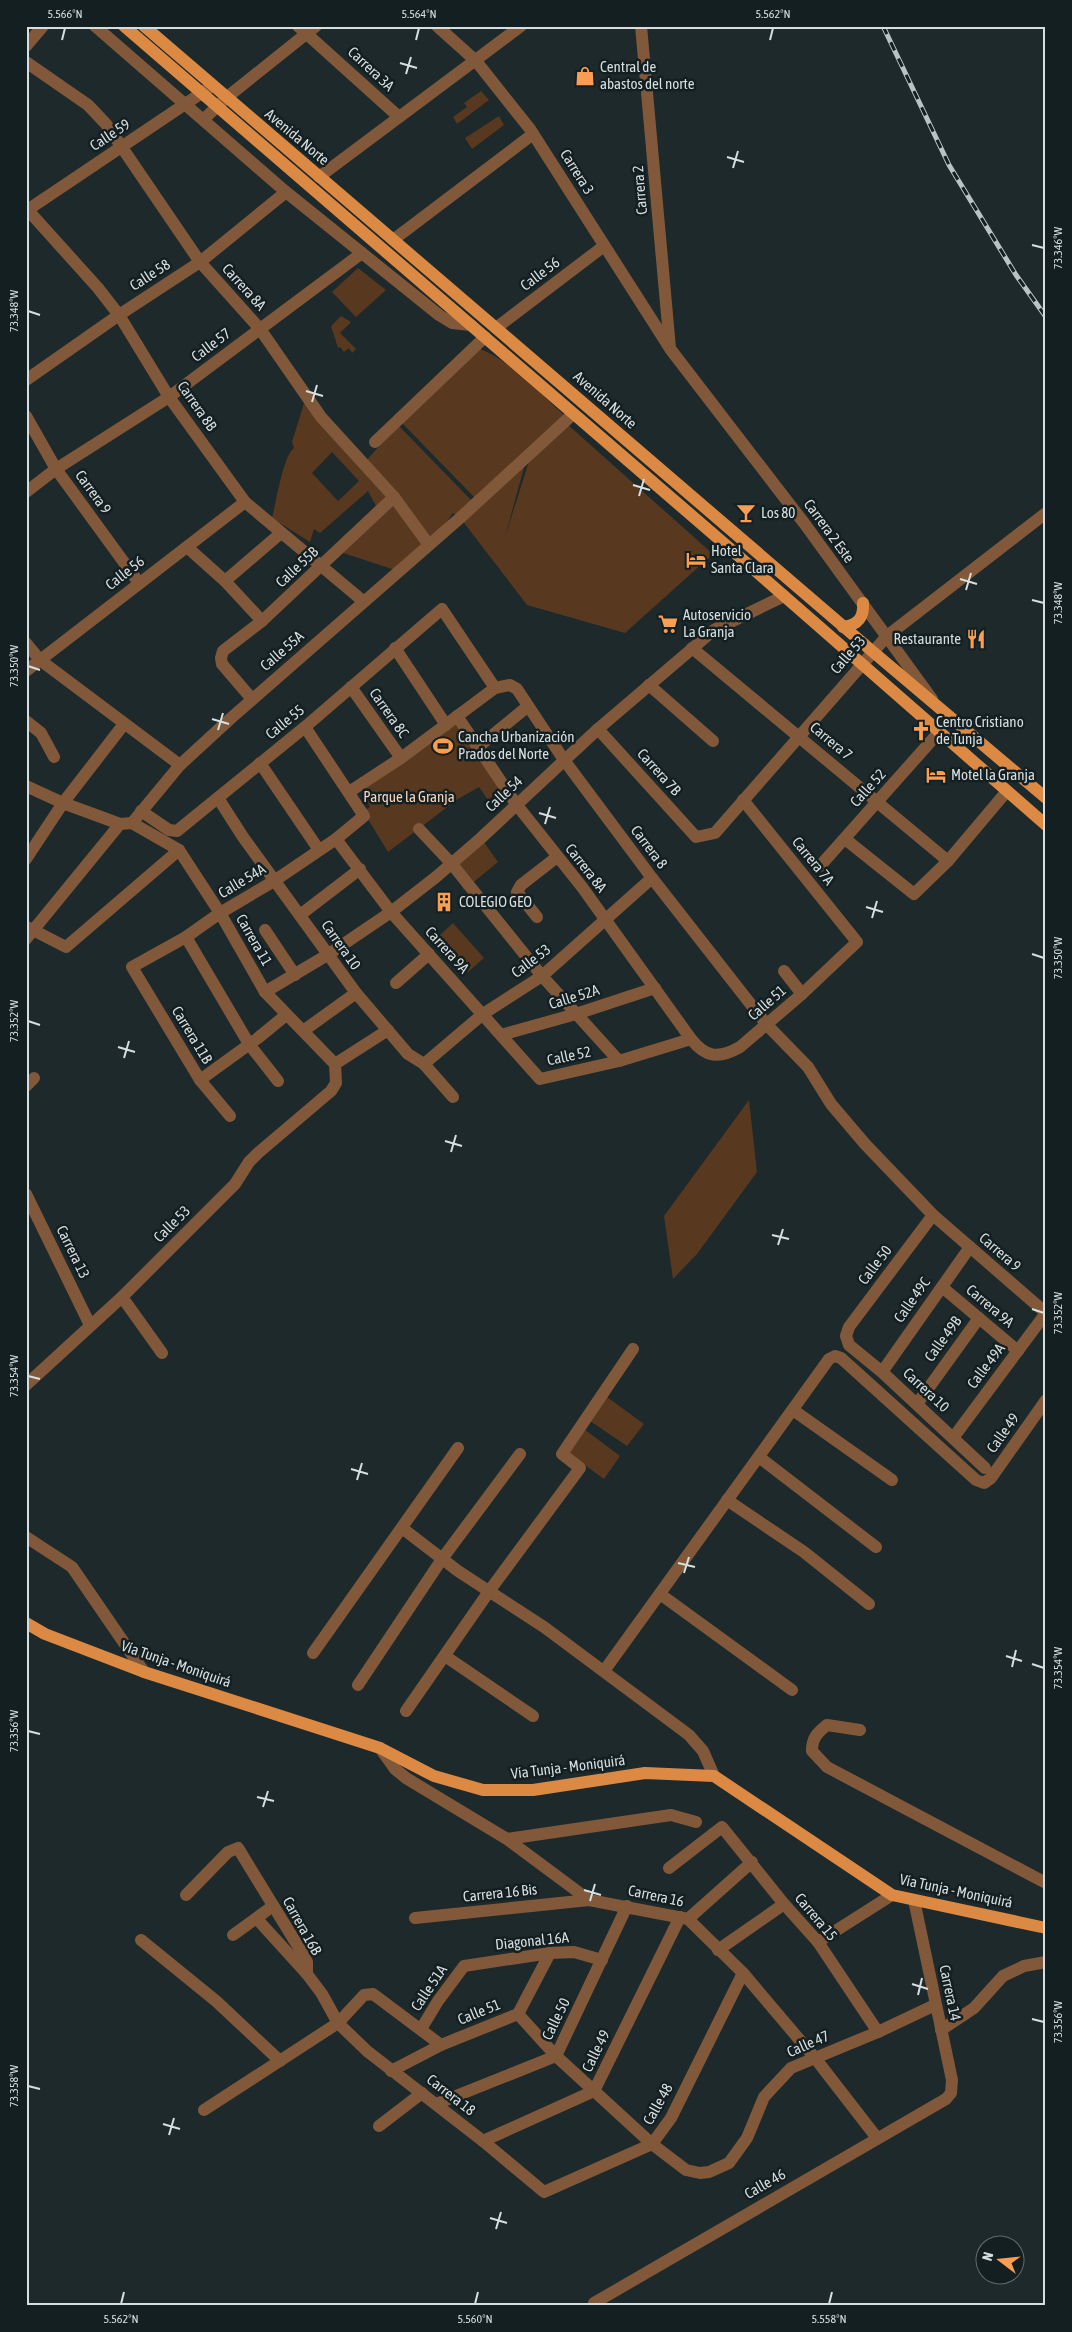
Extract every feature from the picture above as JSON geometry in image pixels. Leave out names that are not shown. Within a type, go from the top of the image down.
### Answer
[{"type":"main road","name":"Avenida Norte","points":[[124,26],[207,89],[572,415],[784,596],[1046,825]]},
{"type":"main road","name":"Avenida Norte","points":[[144,26],[207,89]]},
{"type":"main road","name":"Avenida Norte","points":[[222,102],[319,177],[1046,798]]},
{"type":"main road","points":[[843,626],[852,626],[860,620],[864,612],[862,603]]},
{"type":"main road","name":"Vía Tunja - Moniquirá","points":[[26,1624],[45,1634],[144,1672],[380,1748],[434,1776],[484,1790],[533,1790],[645,1773],[714,1776],[892,1895],[1046,1928]]},
{"type":"street","name":"Avenida Norte","points":[[95,26],[286,192],[439,315],[452,323],[471,325]]},
{"type":"street","name":"Carrera 3","points":[[436,26],[476,61],[533,134],[671,350]]},
{"type":"street","points":[[319,177],[521,26]]},
{"type":"street","name":"Carrera 2","points":[[641,26],[671,350]]},
{"type":"street","points":[[204,119],[307,28]]},
{"type":"street","name":"Carrera 3A","points":[[307,28],[399,118]]},
{"type":"street","points":[[26,46],[36,29]]},
{"type":"street","name":"Carrera 8A","points":[[26,62],[88,105],[106,124],[200,262],[260,329],[321,416],[394,497],[429,545]]},
{"type":"street","name":"Calle 59","points":[[27,210],[207,89]]},
{"type":"street","points":[[393,240],[533,134]]},
{"type":"street","name":"Calle 58","points":[[26,380],[119,315],[200,262],[286,192]]},
{"type":"street","name":"Carrera 8B","points":[[27,210],[86,274],[119,315],[169,397],[245,502],[363,601]]},
{"type":"street","name":"Calle 56","points":[[496,328],[604,246]]},
{"type":"street","name":"Calle 57","points":[[26,492],[56,469],[169,397],[362,253]]},
{"type":"street","points":[[375,442],[485,337]]},
{"type":"street","name":"Carrera 2 Este","points":[[671,350],[804,523],[940,709]]},
{"type":"street","name":"Calle 55A","points":[[29,931],[126,823],[142,811],[180,765],[252,699],[429,545],[572,415]]},
{"type":"street","name":"Carrera 9","points":[[26,416],[56,469],[139,583]]},
{"type":"street","name":"Calle 55B","points":[[252,699],[222,664],[223,651],[262,621],[323,566],[394,497]]},
{"type":"street","name":"Calle 56","points":[[26,671],[245,502]]},
{"type":"street","name":"Calle 53","points":[[696,837],[715,833],[887,636],[1046,513]]},
{"type":"street","points":[[225,581],[281,533]]},
{"type":"street","points":[[187,547],[225,581],[262,621]]},
{"type":"street","name":"Calle 54","points":[[265,992],[329,954],[391,912],[481,838],[598,729],[714,630],[784,596]]},
{"type":"street","name":"Calle 55","points":[[142,811],[169,830],[176,831],[305,727],[442,609],[495,688]]},
{"type":"street","points":[[26,643],[40,660],[180,765]]},
{"type":"street","points":[[395,648],[446,725]]},
{"type":"street","name":"Carrera 7","points":[[692,648],[948,861]]},
{"type":"street","name":"Carrera 8","points":[[495,688],[510,685],[517,689],[564,760],[652,878],[767,1025],[808,1067],[831,1104],[865,1144],[933,1215]]},
{"type":"street","points":[[649,685],[713,741]]},
{"type":"street","name":"Carrera 8C","points":[[351,687],[401,758]]},
{"type":"street","points":[[305,727],[349,792],[401,758],[495,688]]},
{"type":"street","points":[[478,747],[527,706]]},
{"type":"street","name":"Carrera 8A","points":[[457,716],[516,804],[582,887],[691,1039]]},
{"type":"street","points":[[26,721],[41,733],[54,758]]},
{"type":"street","points":[[26,859],[63,803],[124,724]]},
{"type":"street","name":"Carrera 7B","points":[[598,729],[696,837]]},
{"type":"street","name":"Calle 52","points":[[820,866],[940,731]]},
{"type":"street","points":[[260,763],[319,850]]},
{"type":"street","name":"Carrera 11","points":[[26,786],[63,803],[126,823],[179,850],[220,913],[265,992],[335,1064]]},
{"type":"street","points":[[845,839],[914,894],[948,861],[1007,791]]},
{"type":"street","name":"Calle 54A","points":[[132,967],[186,937],[336,839],[364,816],[349,792]]},
{"type":"street","name":"Carrera 10","points":[[218,798],[243,837],[356,993],[412,1058],[424,1064],[453,1097]]},
{"type":"street","name":"Carrera 7A","points":[[743,800],[857,942]]},
{"type":"street","points":[[419,829],[451,863],[542,976],[620,1061]]},
{"type":"street","name":"Carrera 9A","points":[[336,839],[391,912],[540,1078]]},
{"type":"street","points":[[29,931],[66,947],[179,850]]},
{"type":"street","points":[[537,917],[517,892],[520,885],[557,857]]},
{"type":"street","points":[[300,915],[360,869]]},
{"type":"street","name":"Calle 53","points":[[424,1064],[483,1014],[542,976],[652,878]]},
{"type":"street","points":[[265,930],[295,975]]},
{"type":"street","points":[[186,937],[249,1044],[278,1081]]},
{"type":"street","name":"Calle 51","points":[[691,1039],[700,1050],[713,1055],[729,1053],[767,1025],[857,942]]},
{"type":"street","points":[[396,983],[429,954]]},
{"type":"street","name":"Carrera 11B","points":[[132,967],[200,1080],[230,1116]]},
{"type":"street","points":[[784,972],[802,994]]},
{"type":"street","name":"Calle 52A","points":[[501,1035],[576,1014],[655,988]]},
{"type":"street","points":[[303,1031],[356,993]]},
{"type":"street","points":[[200,1080],[286,1015]]},
{"type":"street","points":[[335,1064],[388,1030]]},
{"type":"street","name":"Calle 52","points":[[540,1078],[620,1061],[691,1039]]},
{"type":"street","name":"Calle 53","points":[[26,1385],[122,1297],[234,1184],[258,1153],[326,1096],[336,1083],[335,1064]]},
{"type":"street","name":"Carrera 13","points":[[26,1194],[90,1325]]},
{"type":"street","name":"Carrera 9","points":[[933,1215],[1046,1313]]},
{"type":"street","name":"Calle 50","points":[[846,1336],[850,1327],[933,1215]]},
{"type":"street","name":"Calle 49C","points":[[882,1372],[970,1247]]},
{"type":"street","name":"Carrera 9A","points":[[942,1286],[1018,1351]]},
{"type":"street","points":[[122,1297],[162,1353]]},
{"type":"street","name":"Calle 49A","points":[[952,1438],[1046,1313]]},
{"type":"street","name":"Calle 49B","points":[[916,1404],[979,1318]]},
{"type":"street","name":"Carrera 10","points":[[846,1336],[849,1345],[882,1372],[985,1468]]},
{"type":"street","points":[[406,1711],[490,1590],[580,1468],[562,1454],[632,1349]]},
{"type":"street","name":"Calle 49","points":[[793,1410],[829,1359],[835,1356],[841,1358],[976,1480],[984,1483],[991,1478],[1046,1400]]},
{"type":"street","points":[[604,1671],[793,1410],[892,1480]]},
{"type":"street","points":[[313,1653],[458,1448]]},
{"type":"street","points":[[358,1685],[442,1559],[520,1454]]},
{"type":"street","points":[[759,1457],[876,1547]]},
{"type":"street","points":[[728,1500],[804,1552],[869,1604]]},
{"type":"street","points":[[402,1528],[442,1559],[490,1590],[604,1671],[694,1739],[703,1751],[714,1776]]},
{"type":"street","points":[[26,1537],[72,1567],[144,1672]]},
{"type":"street","points":[[660,1594],[792,1690]]},
{"type":"street","points":[[445,1656],[533,1716]]},
{"type":"street","points":[[860,1730],[827,1725],[817,1733],[812,1742],[812,1751],[827,1767],[1046,1883]]},
{"type":"street","name":"Carrera 16","points":[[380,1748],[395,1769],[406,1778],[507,1839],[589,1900],[684,1918],[743,1973],[815,2058],[877,2138]]},
{"type":"street","points":[[507,1839],[671,1815],[696,1822]]},
{"type":"street","name":"Carrera 15","points":[[669,1868],[722,1827],[784,1904],[818,1942],[878,2032]]},
{"type":"street","name":"Carrera 16B","points":[[186,1895],[228,1852],[233,1849],[239,1850],[304,1956],[307,1962],[307,1974],[322,1994],[338,2023]]},
{"type":"street","name":"Calle 49","points":[[483,2141],[594,2091],[684,1918],[752,1862]]},
{"type":"street","points":[[818,1942],[892,1895]]},
{"type":"street","name":"Carrera 16 Bis","points":[[415,1918],[589,1900]]},
{"type":"street","name":"Carrera 14","points":[[914,1900],[952,2080],[951,2093]]},
{"type":"street","points":[[718,1950],[784,1904]]},
{"type":"street","points":[[233,1935],[257,1920],[273,1906]]},
{"type":"street","name":"Calle 50","points":[[436,2104],[556,2056],[627,1906]]},
{"type":"street","points":[[257,1920],[307,1974]]},
{"type":"street","points":[[141,1940],[216,2001],[280,2061]]},
{"type":"street","name":"Diagonal 16A","points":[[464,1966],[550,1953],[574,1952],[602,1960]]},
{"type":"street","name":"Calle 51","points":[[392,2071],[441,2045],[518,2014],[550,1953]]},
{"type":"street","points":[[941,2030],[974,2008],[1003,1976],[1024,1966],[1046,1962]]},
{"type":"street","name":"Calle 51A","points":[[422,2030],[438,2001],[464,1966]]},
{"type":"street","name":"Calle 48","points":[[544,2192],[652,2144],[671,2118],[743,1973]]},
{"type":"street","points":[[204,2110],[338,2023],[364,1995],[369,1993],[441,2045]]},
{"type":"street","name":"Calle 47","points":[[652,2144],[686,2170],[700,2173],[709,2172],[730,2163],[747,2138],[764,2097],[791,2068],[878,2032],[935,2004]]},
{"type":"street","points":[[518,2014],[556,2056],[652,2144]]},
{"type":"street","name":"Carrera 18","points":[[338,2023],[392,2071],[422,2092],[544,2192]]},
{"type":"street","points":[[379,2126],[422,2092]]},
{"type":"street","name":"Calle 46","points":[[594,2303],[877,2138],[943,2103],[951,2093]]},
{"type":"green space","points":[[481,91],[489,100],[457,124],[453,117],[467,107],[464,103]]},
{"type":"green space","points":[[499,116],[504,125],[472,149],[465,138]]},
{"type":"green space","points":[[358,268],[386,290],[356,317],[332,292]]},
{"type":"green space","points":[[341,316],[351,322],[340,333],[356,349],[352,353],[349,348],[344,352],[340,347],[338,348],[331,326]]},
{"type":"green space","points":[[475,347],[501,360],[512,368],[565,416],[475,498],[402,423]]},
{"type":"green space","points":[[305,400],[366,461],[398,425],[474,503],[459,517],[453,513],[435,538],[398,571],[337,551],[377,508],[368,491],[320,533],[314,529],[310,542],[272,518],[286,460],[294,448],[292,442]],"holes":[[[332,452],[359,481],[338,501],[312,473]]]},
{"type":"green space","points":[[567,424],[713,554],[625,633],[527,605],[461,519],[525,464],[505,537],[530,458]]},
{"type":"green space","name":"Parque la Granja","points":[[457,723],[502,788],[488,800],[479,787],[458,799],[388,852],[363,811],[370,807],[361,790]]},
{"type":"green space","points":[[481,838],[498,862],[464,890],[451,863]]},
{"type":"green space","points":[[453,923],[484,958],[468,972],[438,937]]},
{"type":"green space","points":[[749,1100],[757,1172],[697,1254],[673,1279],[664,1216]]},
{"type":"green space","points":[[607,1397],[644,1424],[627,1446],[590,1421]]},
{"type":"green space","points":[[584,1429],[620,1456],[604,1479],[567,1452]]},
{"type":"railway","points":[[883,26],[949,165],[1016,275],[1046,317]]},
{"type":"place","name":"Central de abastos del norte","points":[[585,76]]},
{"type":"place","name":"Los 80","points":[[746,513]]},
{"type":"place","name":"Hotel Santa Clara","points":[[696,560]]},
{"type":"place","name":"Autoservicio La Granja","points":[[668,624]]},
{"type":"place","name":"Restaurante","points":[[976,639]]},
{"type":"place","name":"Centro Cristiano de Tunja","points":[[921,731]]},
{"type":"place","name":"Cancha Urbanización Prados del Norte","points":[[443,746]]},
{"type":"place","name":"Motel la Granja","points":[[936,775]]},
{"type":"place","name":"COLEGIO GEO","points":[[444,902]]}]
